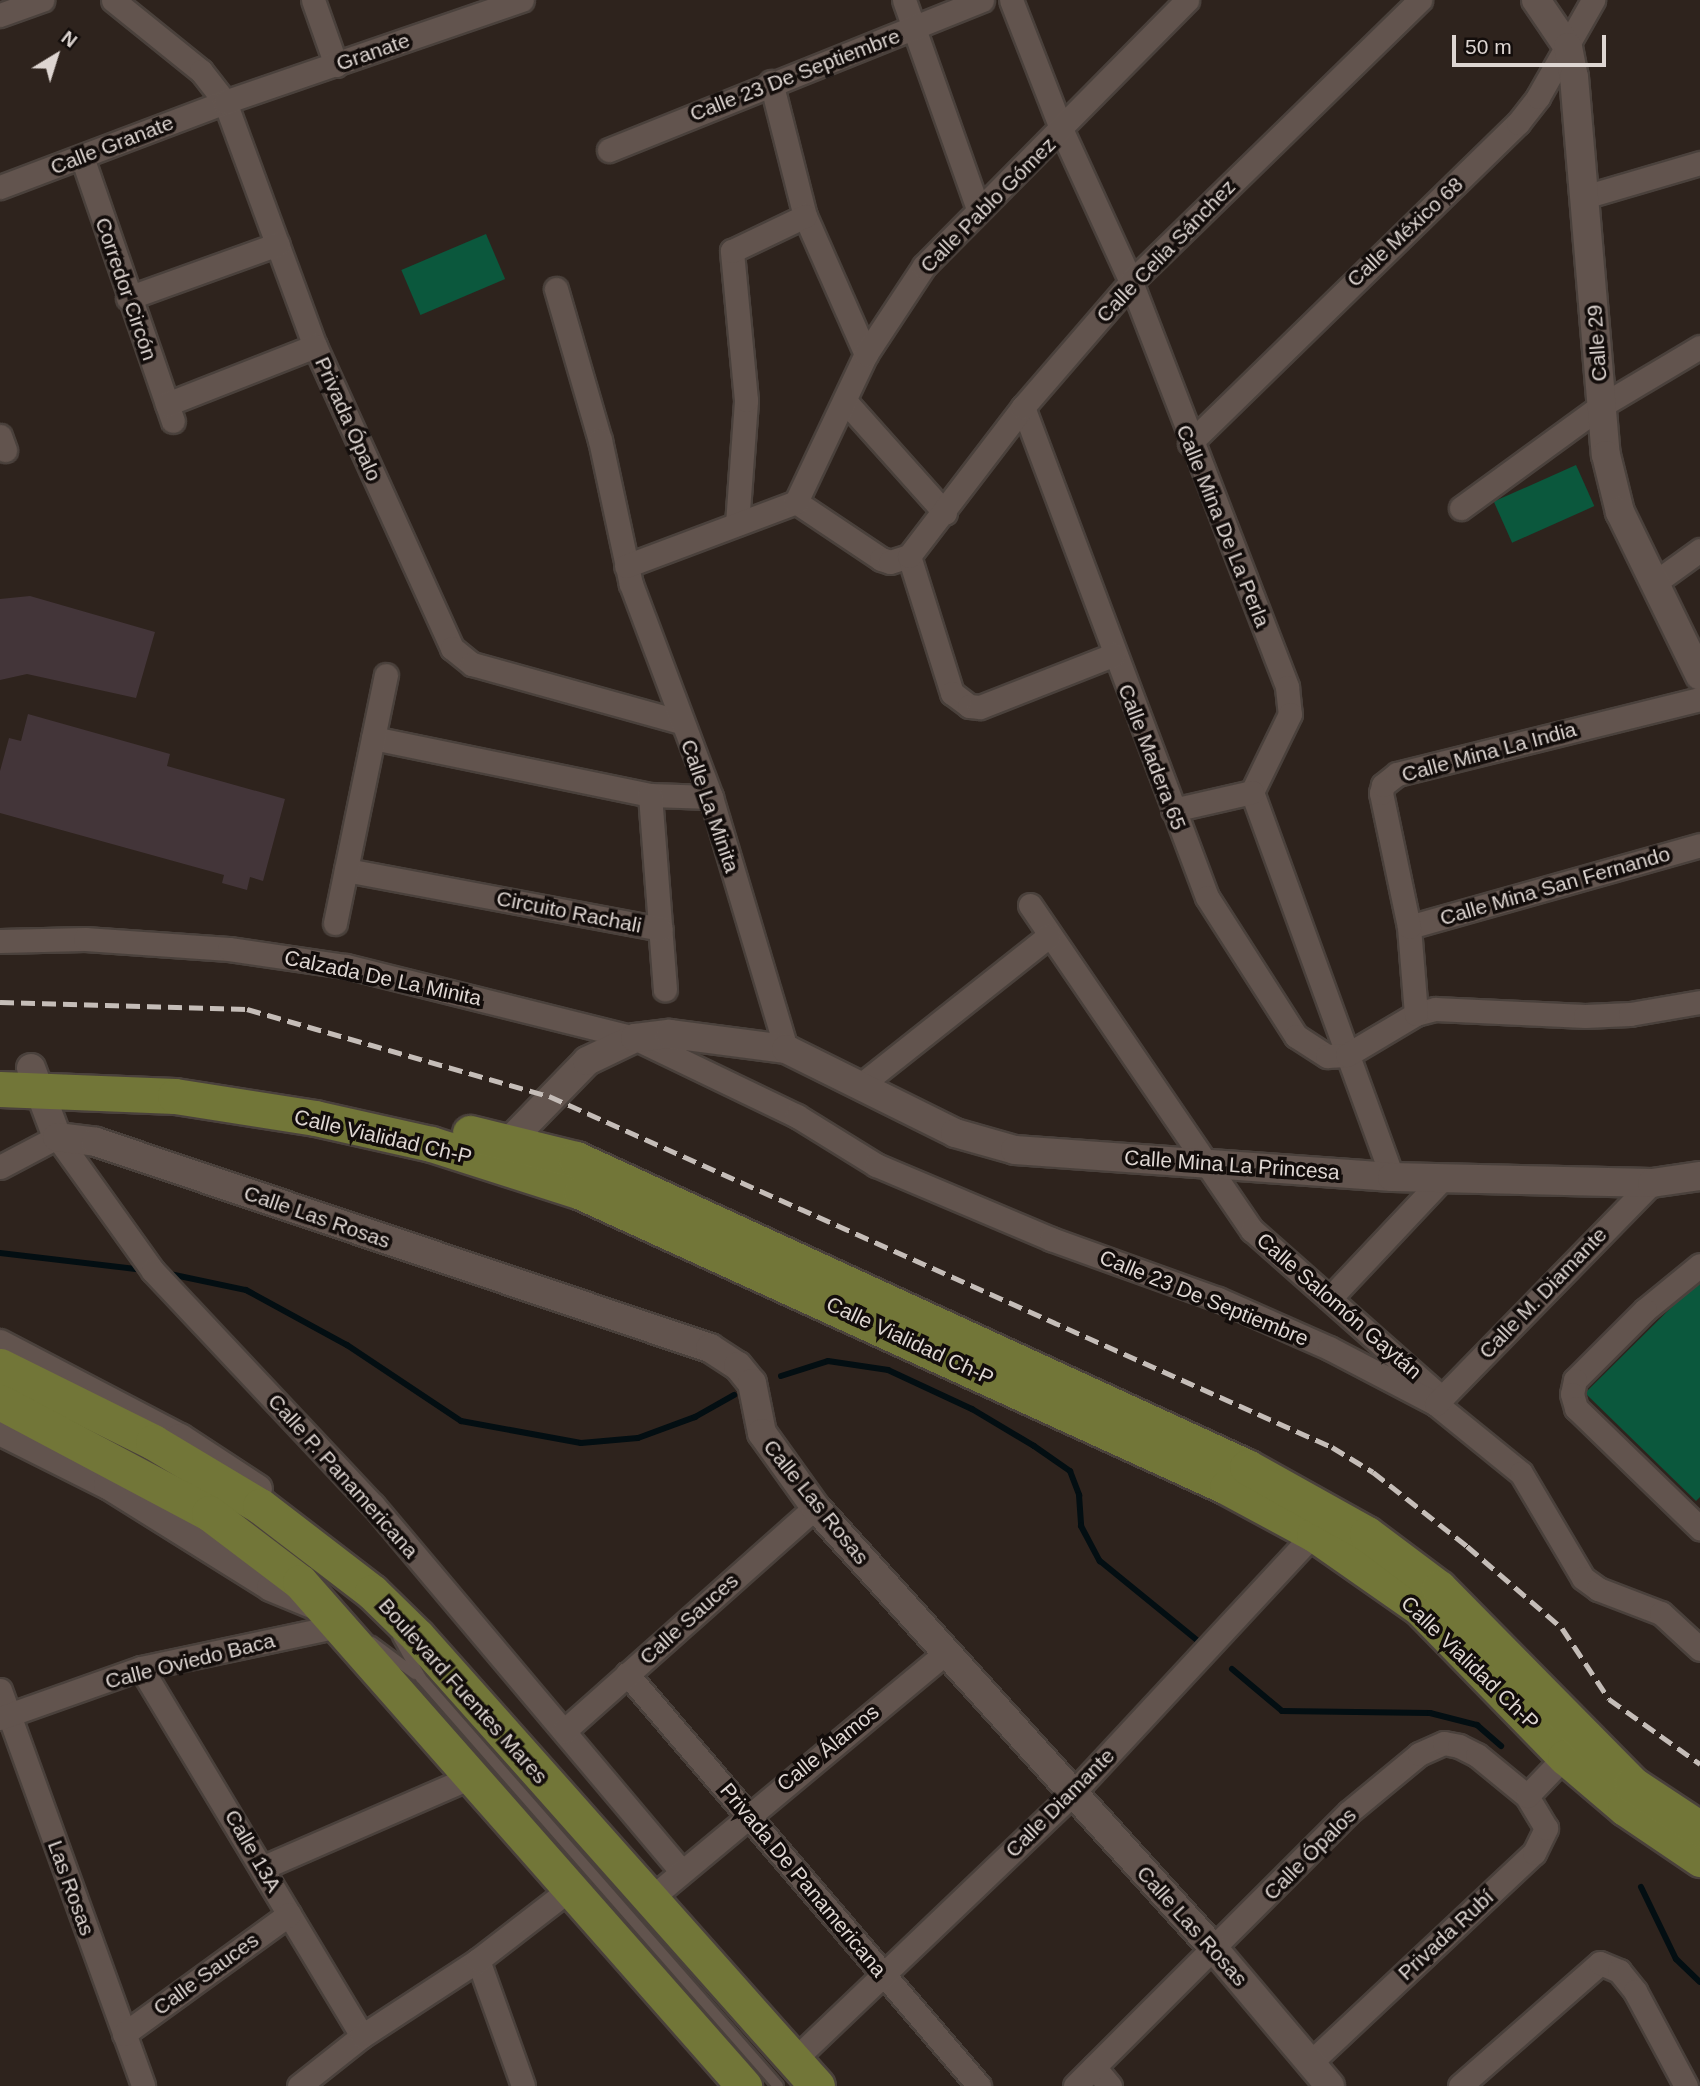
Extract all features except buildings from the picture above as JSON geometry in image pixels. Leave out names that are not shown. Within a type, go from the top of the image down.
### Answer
[{"type":"main road","name":"Calle Vialidad Ch-P","points":[[0,1089],[23,1075],[315,1118],[498,1153],[1214,1481],[1323,1524],[1575,1746],[1700,1829]]},
{"type":"main road","name":"Boulevard Fuentes Mares","points":[[0,1366],[153,1442],[260,1506],[372,1592],[417,1636],[650,1899],[786,2073],[817,2086]]},
{"type":"main road","points":[[0,1402],[149,1478],[268,1555],[337,1618],[744,2086]]},
{"type":"main road","name":"Calle Vialidad Ch-P","points":[[1575,1746],[1625,1808],[1700,1859]]},
{"type":"street","points":[[0,15],[41,0]]},
{"type":"street","name":"Privada Ópalo","points":[[113,0],[201,71],[225,103],[315,346],[458,655],[472,664],[681,722]]},
{"type":"street","points":[[313,0],[336,65]]},
{"type":"street","name":"Granate","points":[[225,103],[522,0]]},
{"type":"street","points":[[904,0],[978,209]]},
{"type":"street","name":"Calle 23 De Septiembre","points":[[609,150],[771,82],[914,30],[982,0]]},
{"type":"street","name":"Calle Mina De La Perla","points":[[1011,0],[1062,131],[1131,282],[1189,443],[1291,701],[1290,714],[1252,792]]},
{"type":"street","name":"Calle Pablo Gómez","points":[[796,502],[866,354],[924,267],[978,209],[1062,131],[1187,0]]},
{"type":"street","name":"Calle Celia Sánchez","points":[[909,556],[945,513],[1023,407],[1131,282],[1420,0]]},
{"type":"street","name":"Calle 29","points":[[1536,0],[1568,47],[1606,456],[1620,512],[1700,676]]},
{"type":"street","name":"Calle México 68","points":[[1189,443],[1518,123],[1568,47],[1593,0]]},
{"type":"street","points":[[771,82],[805,216],[866,354]]},
{"type":"street","name":"Calle Granate","points":[[0,187],[225,103]]},
{"type":"street","name":"Corredor Circón","points":[[82,157],[128,298],[170,412],[315,346]]},
{"type":"street","points":[[1584,197],[1700,163]]},
{"type":"street","points":[[737,524],[746,400],[732,251],[805,216]]},
{"type":"street","points":[[128,298],[278,244]]},
{"type":"street","name":"Calle La Minita","points":[[556,289],[600,440],[626,566],[681,722],[711,797],[786,1049]]},
{"type":"street","points":[[1461,508],[1601,406],[1700,347]]},
{"type":"street","points":[[845,401],[945,513]]},
{"type":"street","name":"Calle Madera 65","points":[[1023,407],[1113,655],[1207,897],[1296,1036],[1327,1056],[1347,1055]]},
{"type":"street","points":[[626,566],[796,502],[881,559],[899,561],[909,556],[952,693],[969,706],[980,707],[1113,655]]},
{"type":"street","points":[[1653,584],[1700,550]]},
{"type":"street","points":[[335,923],[386,675]]},
{"type":"street","name":"Calle Mina La India","points":[[1416,1014],[1409,927],[1381,793],[1389,780],[1700,699]]},
{"type":"street","points":[[373,738],[650,795],[711,797]]},
{"type":"street","points":[[1173,810],[1252,792],[1392,1177]]},
{"type":"street","name":"Circuito Rachali","points":[[346,870],[661,929],[650,795]]},
{"type":"street","name":"Calle Mina San Fernando","points":[[1409,927],[1700,845]]},
{"type":"street","name":"Calle Salomón Gaytán","points":[[1030,905],[1202,1163],[1252,1230],[1331,1297],[1438,1401]]},
{"type":"street","points":[[661,929],[665,989]]},
{"type":"street","points":[[862,1084],[1049,936]]},
{"type":"street","name":"Calzada De La Minita","points":[[0,941],[85,939],[229,949],[346,966],[635,1038]]},
{"type":"street","points":[[1347,1055],[1416,1014],[1451,1007],[1585,1016],[1630,1014],[1700,1002]]},
{"type":"street","name":"Calzada De La Minita","points":[[498,1153],[576,1068],[635,1038],[670,1034],[786,1049]]},
{"type":"street","name":"Calle 23 De Septiembre","points":[[635,1038],[797,1116],[876,1165],[1051,1239],[1219,1299],[1438,1401],[1521,1473],[1583,1578],[1598,1589],[1661,1614],[1700,1649]]},
{"type":"street","name":"Calle Mina La Princesa","points":[[786,1049],[862,1084],[955,1133],[989,1145],[1392,1177],[1652,1183],[1700,1176]]},
{"type":"street","name":"Calle P. Panamericana","points":[[23,1075],[57,1137],[153,1271],[373,1505],[680,1870]]},
{"type":"street","points":[[0,1167],[57,1137]]},
{"type":"street","name":"Calle Las Rosas","points":[[57,1137],[96,1142],[718,1352],[747,1375],[762,1433],[815,1507],[944,1654],[1215,1950],[1330,2086]]},
{"type":"street","points":[[1331,1297],[1444,1177]]},
{"type":"street","name":"Calle M. Diamante","points":[[1438,1401],[1652,1183]]},
{"type":"street","points":[[1700,1265],[1645,1310],[1575,1380],[1573,1402],[1700,1528]]},
{"type":"street","points":[[0,1344],[222,1462],[377,1578],[404,1609],[417,1636]]},
{"type":"street","points":[[0,1431],[108,1485],[271,1587],[337,1618]]},
{"type":"street","name":"Calle Sauces","points":[[564,1731],[815,1507]]},
{"type":"street","name":"Calle Diamante","points":[[786,2073],[883,1973],[1072,1794],[1323,1524]]},
{"type":"street","name":"Calle Oviedo Baca","points":[[4,1716],[141,1668],[337,1618]]},
{"type":"street","name":"Calle Álamos","points":[[650,1899],[680,1870],[944,1654]]},
{"type":"street","name":"Calle 13A","points":[[141,1668],[264,1867],[362,2036]]},
{"type":"street","name":"Privada De Panamericana","points":[[627,1674],[749,1813],[979,2086]]},
{"type":"street","name":"Las Rosas","points":[[0,1690],[4,1716],[143,2086]]},
{"type":"street","name":"Calle Ópalos","points":[[1075,2086],[1215,1950],[1349,1812],[1429,1749],[1444,1743],[1468,1750],[1527,1796]]},
{"type":"street","points":[[1527,1796],[1575,1746]]},
{"type":"street","points":[[264,1867],[473,1776]]},
{"type":"street","name":"Privada Rubí","points":[[1310,2063],[1534,1853],[1546,1828],[1527,1796]]},
{"type":"street","points":[[299,2086],[362,2036],[478,1960],[571,1888]]},
{"type":"street","name":"Calle Sauces","points":[[124,2034],[289,1914]]},
{"type":"street","points":[[478,1960],[523,2086]]},
{"type":"street","points":[[1460,2086],[1600,1964],[1619,1971],[1635,1991],[1686,2086]]},
{"type":"street","points":[[1094,2067],[1110,2086]]},
{"type":"lane","points":[[372,1592],[421,1678]]},
{"type":"lane","points":[[337,1618],[421,1678],[786,2073]]},
{"type":"green space","points":[[486,234],[505,279],[420,315],[401,270]]},
{"type":"green space","points":[[1576,465],[1594,506],[1512,543],[1494,502]]},
{"type":"green space","points":[[1700,1279],[1700,1497],[1696,1501],[1585,1393]]},
{"type":"waterway","points":[[0,1253],[144,1270]]},
{"type":"waterway","points":[[165,1273],[246,1290],[347,1345],[461,1421],[581,1443],[638,1438],[695,1417],[734,1395]]},
{"type":"waterway","points":[[781,1376],[828,1361],[888,1370],[972,1409],[1034,1446],[1070,1471],[1079,1495],[1081,1526],[1100,1561],[1197,1640]]},
{"type":"waterway","points":[[1232,1669],[1282,1711],[1430,1713],[1477,1725],[1501,1746]]},
{"type":"waterway","points":[[1641,1887],[1676,1959],[1700,1982]]},
{"type":"railway","points":[[0,1002],[247,1009],[549,1096],[1332,1447],[1373,1472],[1467,1546],[1562,1628],[1609,1699],[1700,1764]]}]
